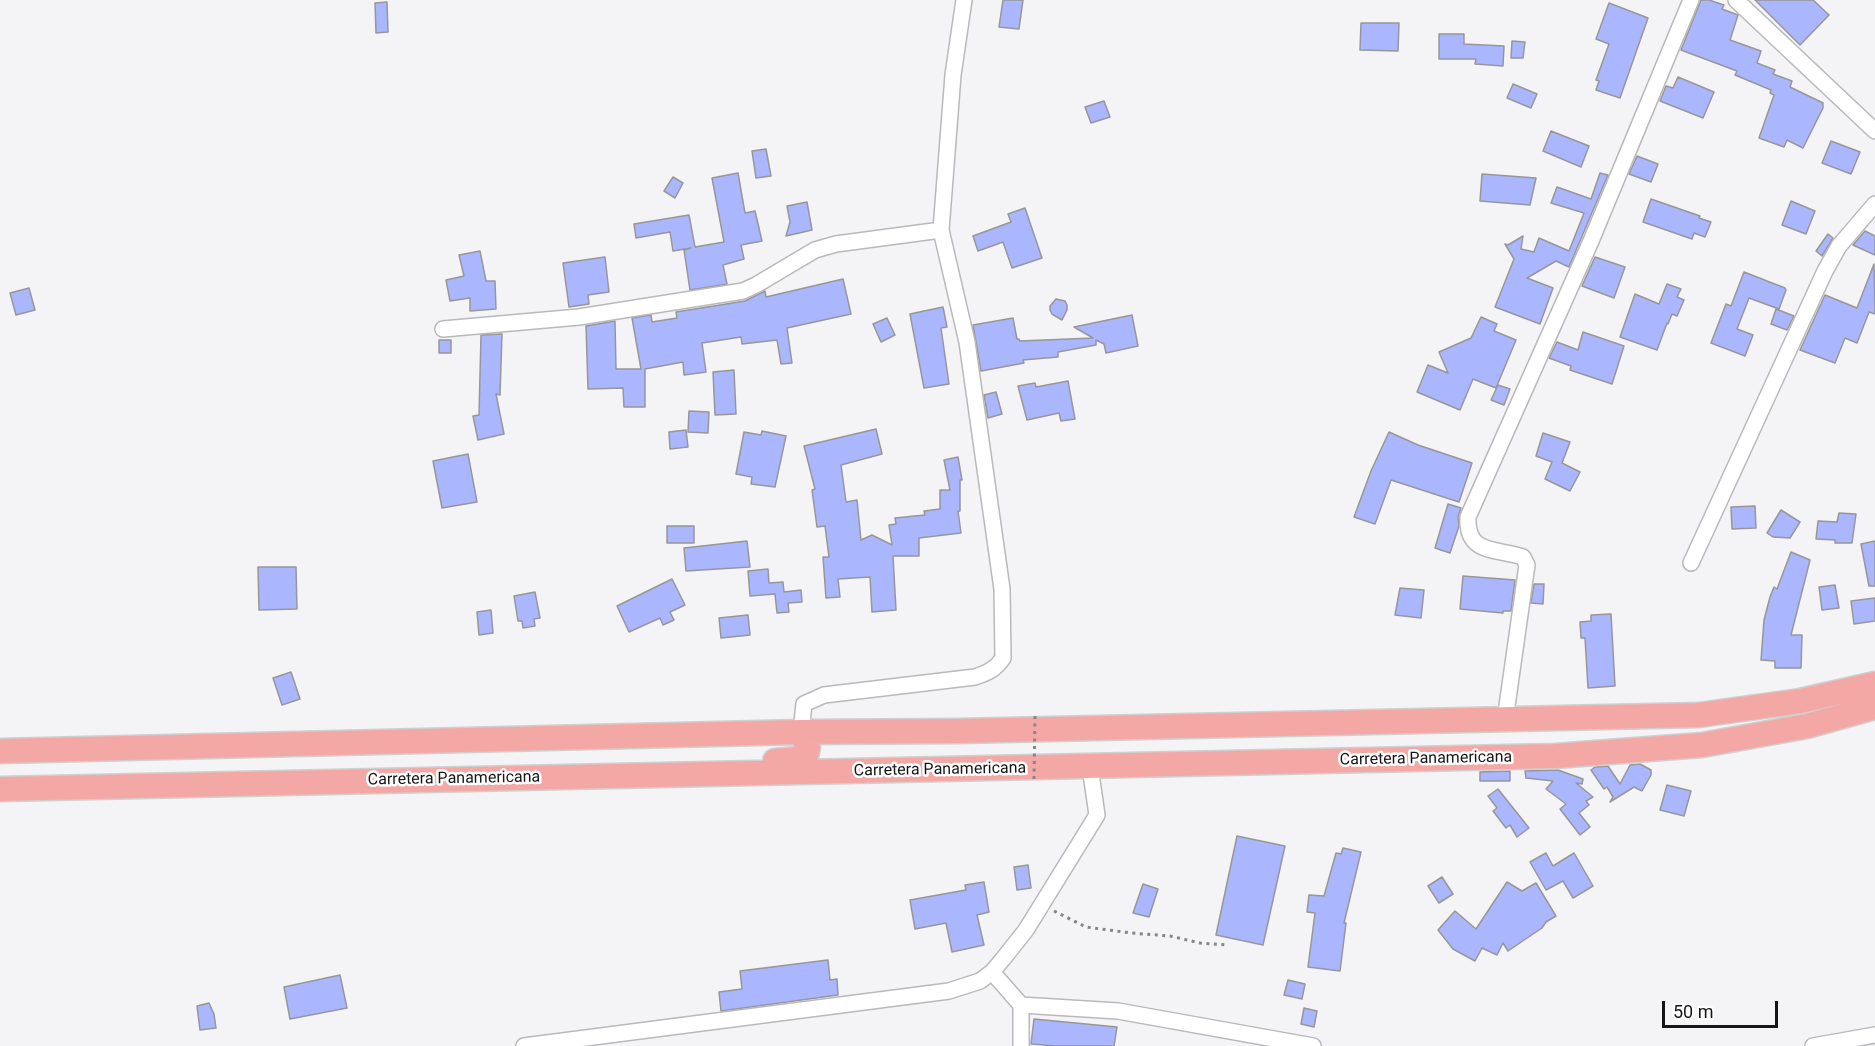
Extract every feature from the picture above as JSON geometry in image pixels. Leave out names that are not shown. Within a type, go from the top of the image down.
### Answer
[{"type":"highway","points":[[0,751],[1699,714],[1800,701],[1875,684]]},
{"type":"highway","name":"Carretera Panamericana","points":[[0,789],[1556,756],[1702,745],[1807,726],[1875,707]]},
{"type":"highway","points":[[843,772],[819,766],[813,758],[814,748],[831,744],[923,742],[941,739],[958,731]]},
{"type":"highway","points":[[626,776],[660,769],[802,758],[808,751],[801,732]]},
{"type":"street","points":[[801,732],[804,704],[824,695],[975,677],[988,673],[1004,658],[1002,589],[967,342],[941,230],[953,75],[964,0]]},
{"type":"street","points":[[1505,720],[1527,565],[1523,557],[1479,547],[1470,538],[1467,529],[1468,517],[1591,242],[1691,0]]},
{"type":"street","points":[[1736,0],[1875,131]]},
{"type":"street","points":[[1691,563],[1825,271],[1839,246],[1875,204]]},
{"type":"street","points":[[444,329],[579,317],[743,291],[815,250],[836,244],[941,230]]},
{"type":"street","points":[[524,1046],[949,991],[980,981],[992,972],[1026,930],[1097,815],[1090,767]]},
{"type":"street","points":[[992,972],[1021,1005],[1021,1046]]},
{"type":"street","points":[[1021,1005],[1118,1011],[1313,1046]]},
{"type":"street","points":[[1813,1046],[1875,1035]]},
{"type":"path","points":[[1034,779],[1035,715]]},
{"type":"path","points":[[1042,905],[1086,927],[1228,945]]},
{"type":"building","points":[[1003,0],[1023,0],[1019,29],[999,27]]},
{"type":"building","points":[[1701,0],[1724,5],[1722,9],[1738,15],[1730,40],[1761,51],[1757,63],[1775,70],[1773,74],[1792,81],[1790,87],[1823,103],[1823,108],[1803,148],[1787,140],[1784,147],[1759,138],[1774,95],[1770,93],[1771,90],[1735,75],[1737,71],[1681,50]]},
{"type":"building","points":[[1755,0],[1813,0],[1829,15],[1800,45]]},
{"type":"building","points":[[387,2],[388,32],[376,33],[375,3]]},
{"type":"building","points":[[1609,3],[1648,18],[1620,98],[1596,90],[1599,81],[1596,80],[1609,44],[1596,39]]},
{"type":"building","points":[[1361,23],[1399,23],[1398,51],[1360,50]]},
{"type":"building","points":[[1439,34],[1464,34],[1464,44],[1504,46],[1503,66],[1475,64],[1476,59],[1439,59]]},
{"type":"building","points":[[1512,41],[1525,42],[1523,58],[1511,58]]},
{"type":"building","points":[[1678,77],[1714,92],[1703,118],[1660,101],[1666,86],[1673,88]]},
{"type":"building","points":[[1513,84],[1537,94],[1531,108],[1507,98]]},
{"type":"building","points":[[1104,101],[1110,117],[1091,123],[1085,107]]},
{"type":"building","points":[[1551,131],[1589,146],[1581,167],[1543,151]]},
{"type":"building","points":[[1831,141],[1860,152],[1851,174],[1822,163]]},
{"type":"building","points":[[766,149],[771,176],[756,178],[752,151]]},
{"type":"building","points":[[1637,156],[1658,164],[1651,182],[1629,174]]},
{"type":"building","points":[[738,173],[745,213],[755,211],[762,241],[741,245],[744,259],[723,265],[727,284],[690,290],[684,250],[691,248],[673,251],[670,232],[636,238],[634,224],[689,215],[695,247],[724,242],[712,178]]},
{"type":"building","points":[[1600,173],[1608,175],[1569,267],[1556,261],[1527,278],[1553,288],[1540,324],[1495,307],[1514,259],[1505,244],[1508,245],[1523,236],[1521,249],[1534,252],[1539,238],[1569,251],[1584,213],[1551,203],[1557,187],[1591,199]]},
{"type":"building","points":[[1482,174],[1536,178],[1530,205],[1480,201]]},
{"type":"building","points":[[673,177],[683,183],[675,198],[664,191]]},
{"type":"building","points":[[1651,199],[1711,222],[1705,237],[1694,233],[1692,239],[1643,222]]},
{"type":"building","points":[[1791,201],[1815,211],[1806,234],[1782,225]]},
{"type":"building","points":[[807,202],[812,230],[786,236],[790,222],[787,206]]},
{"type":"building","points":[[1025,208],[1042,258],[1012,268],[1003,242],[978,251],[973,236],[1011,222],[1008,214]]},
{"type":"building","points":[[1865,231],[1875,236],[1875,255],[1853,245]]},
{"type":"building","points":[[1828,234],[1833,238],[1822,256],[1816,251]]},
{"type":"building","points":[[480,251],[486,281],[495,281],[496,309],[470,311],[470,298],[450,301],[446,280],[464,276],[459,255]]},
{"type":"building","points":[[605,257],[609,292],[588,295],[589,304],[569,307],[563,263]]},
{"type":"building","points":[[1595,257],[1625,267],[1614,298],[1582,286]]},
{"type":"building","points":[[1874,264],[1875,314],[1869,312],[1857,343],[1845,338],[1835,363],[1800,350],[1825,295],[1857,308]]},
{"type":"building","points":[[1744,272],[1786,290],[1779,309],[1749,298],[1737,329],[1753,335],[1745,356],[1711,343],[1726,304],[1731,306]]},
{"type":"building","points":[[843,279],[851,314],[787,328],[792,363],[781,364],[777,340],[742,344],[741,337],[702,343],[706,372],[684,375],[683,362],[645,369],[645,407],[624,407],[623,388],[588,389],[586,326],[615,321],[616,369],[641,369],[632,318],[651,315],[652,322],[677,318],[676,312],[745,301],[765,291],[766,297]]},
{"type":"building","points":[[1667,284],[1681,289],[1677,297],[1684,300],[1677,316],[1672,314],[1667,323],[1657,350],[1620,337],[1635,294],[1659,304]]},
{"type":"building","points":[[29,288],[35,310],[16,315],[10,293]]},
{"type":"building","points":[[1056,299],[1065,301],[1067,305],[1062,320],[1050,310],[1050,306]]},
{"type":"building","points":[[943,307],[947,327],[941,328],[949,384],[924,388],[910,314]]},
{"type":"building","points":[[1776,309],[1794,316],[1787,330],[1771,324]]},
{"type":"building","points":[[1132,315],[1138,346],[1106,353],[1104,344],[1096,340],[1096,345],[1058,352],[1058,357],[1023,360],[1024,363],[981,371],[973,325],[1013,318],[1017,339],[1020,341],[1093,338],[1074,327]]},
{"type":"building","points":[[1481,317],[1497,324],[1494,331],[1516,340],[1496,388],[1473,379],[1460,410],[1417,392],[1428,365],[1448,373],[1439,352],[1471,338]]},
{"type":"building","points":[[887,318],[895,335],[881,342],[873,324]]},
{"type":"building","points":[[1583,332],[1624,346],[1612,384],[1570,370],[1571,366],[1549,358],[1557,342],[1578,350]]},
{"type":"building","points":[[502,334],[500,395],[496,394],[504,434],[478,440],[473,416],[479,415],[481,335]]},
{"type":"building","points":[[439,340],[451,340],[451,353],[439,353]]},
{"type":"building","points":[[734,370],[736,414],[715,415],[713,372]]},
{"type":"building","points":[[1068,381],[1075,419],[1061,421],[1059,413],[1027,420],[1018,386],[1035,383],[1036,387]]},
{"type":"building","points":[[1498,385],[1510,389],[1504,405],[1491,400]]},
{"type":"building","points":[[996,392],[1002,414],[988,418],[984,395]]},
{"type":"building","points":[[689,411],[709,412],[708,433],[688,432]]},
{"type":"building","points":[[876,429],[882,454],[841,465],[846,502],[857,500],[861,540],[872,535],[892,545],[889,525],[896,524],[895,518],[925,515],[924,511],[940,509],[940,490],[950,490],[944,460],[958,457],[962,480],[960,480],[960,511],[958,511],[961,533],[919,538],[919,556],[893,556],[896,610],[872,612],[870,577],[838,579],[840,597],[826,598],[823,557],[829,557],[825,526],[817,527],[812,490],[815,489],[804,446]]},
{"type":"building","points":[[686,430],[688,447],[670,449],[669,432]]},
{"type":"building","points":[[762,431],[786,436],[775,487],[751,484],[752,477],[736,474],[744,432],[761,435]]},
{"type":"building","points":[[1389,432],[1418,445],[1472,463],[1459,502],[1391,480],[1375,524],[1354,517]]},
{"type":"building","points":[[1543,433],[1570,442],[1562,463],[1580,472],[1570,491],[1545,479],[1552,462],[1536,456]]},
{"type":"building","points":[[468,454],[477,502],[442,508],[433,461]]},
{"type":"building","points":[[1448,504],[1461,508],[1458,517],[1459,526],[1450,553],[1435,548]]},
{"type":"building","points":[[1755,506],[1756,528],[1732,529],[1731,507]]},
{"type":"building","points":[[1781,510],[1800,522],[1790,538],[1773,537],[1767,533]]},
{"type":"building","points":[[1839,513],[1856,514],[1852,543],[1835,543],[1835,540],[1816,539],[1818,521],[1837,522]]},
{"type":"building","points":[[667,526],[694,526],[694,543],[667,543]]},
{"type":"building","points":[[747,541],[750,567],[686,571],[684,548]]},
{"type":"building","points":[[1875,541],[1875,586],[1869,586],[1861,544]]},
{"type":"building","points":[[1791,552],[1810,560],[1791,635],[1802,635],[1801,668],[1775,668],[1775,661],[1761,660],[1764,620],[1770,597],[1774,587],[1777,589]]},
{"type":"building","points":[[258,567],[296,567],[297,609],[259,610]]},
{"type":"building","points":[[768,569],[769,583],[783,582],[784,592],[801,590],[802,602],[788,603],[789,612],[777,613],[775,594],[750,596],[748,571]]},
{"type":"building","points":[[1463,576],[1515,580],[1511,611],[1503,611],[1503,613],[1460,609]]},
{"type":"building","points":[[672,579],[685,605],[670,612],[674,620],[663,625],[660,618],[629,632],[617,606]]},
{"type":"building","points":[[1534,584],[1544,584],[1543,604],[1531,603]]},
{"type":"building","points":[[1835,585],[1839,608],[1822,610],[1819,587]]},
{"type":"building","points":[[1400,588],[1424,590],[1421,618],[1395,615]]},
{"type":"building","points":[[535,592],[540,618],[534,619],[535,626],[523,628],[522,621],[518,621],[514,596]]},
{"type":"building","points":[[1875,598],[1875,621],[1854,624],[1851,601]]},
{"type":"building","points":[[491,610],[493,633],[479,635],[477,612]]},
{"type":"building","points":[[1611,614],[1615,686],[1588,688],[1585,638],[1581,638],[1580,622],[1591,621],[1591,615]]},
{"type":"building","points":[[748,615],[750,635],[721,638],[719,618]]},
{"type":"building","points":[[291,672],[300,699],[282,705],[273,678]]},
{"type":"building","points":[[1640,764],[1651,770],[1651,775],[1642,791],[1634,787],[1610,802],[1613,797],[1607,787],[1604,789],[1591,770],[1595,767],[1608,766],[1620,784],[1630,765]]},
{"type":"building","points":[[1558,770],[1583,779],[1582,784],[1576,783],[1593,797],[1586,801],[1589,805],[1579,813],[1590,827],[1580,835],[1560,809],[1566,804],[1546,789],[1553,781],[1526,778],[1525,771]]},
{"type":"building","points":[[1510,771],[1510,781],[1480,781],[1480,772]]},
{"type":"building","points":[[1667,785],[1691,791],[1684,816],[1660,810]]},
{"type":"building","points":[[1498,789],[1529,828],[1517,837],[1510,825],[1506,828],[1493,811],[1497,808],[1488,796]]},
{"type":"building","points":[[1237,836],[1285,846],[1263,945],[1216,935]]},
{"type":"building","points":[[1343,848],[1361,852],[1344,923],[1346,923],[1340,971],[1308,967],[1315,913],[1307,912],[1309,895],[1324,896],[1336,853],[1341,854]]},
{"type":"building","points":[[1546,853],[1553,866],[1574,853],[1593,886],[1573,898],[1563,881],[1546,890],[1530,862]]},
{"type":"building","points":[[1028,865],[1031,888],[1017,890],[1014,867]]},
{"type":"building","points":[[1442,877],[1453,894],[1439,903],[1428,886]]},
{"type":"building","points":[[984,882],[989,912],[977,915],[984,945],[952,952],[946,923],[915,929],[910,900],[966,890],[965,885]]},
{"type":"building","points":[[1507,882],[1522,891],[1536,883],[1556,916],[1508,951],[1503,943],[1497,955],[1482,948],[1475,961],[1453,949],[1438,930],[1455,911],[1476,929]]},
{"type":"building","points":[[1143,884],[1158,889],[1149,917],[1133,913]]},
{"type":"building","points":[[828,960],[830,980],[837,979],[838,995],[721,1011],[719,992],[742,989],[740,971]]},
{"type":"building","points":[[340,975],[347,1008],[290,1019],[284,987]]},
{"type":"building","points":[[1288,980],[1305,984],[1302,999],[1284,995]]},
{"type":"building","points":[[209,1003],[214,1014],[216,1028],[200,1030],[197,1006]]},
{"type":"building","points":[[1304,1008],[1317,1011],[1314,1027],[1301,1024]]},
{"type":"building","points":[[1034,1019],[1117,1027],[1114,1046],[1031,1044]]}]
